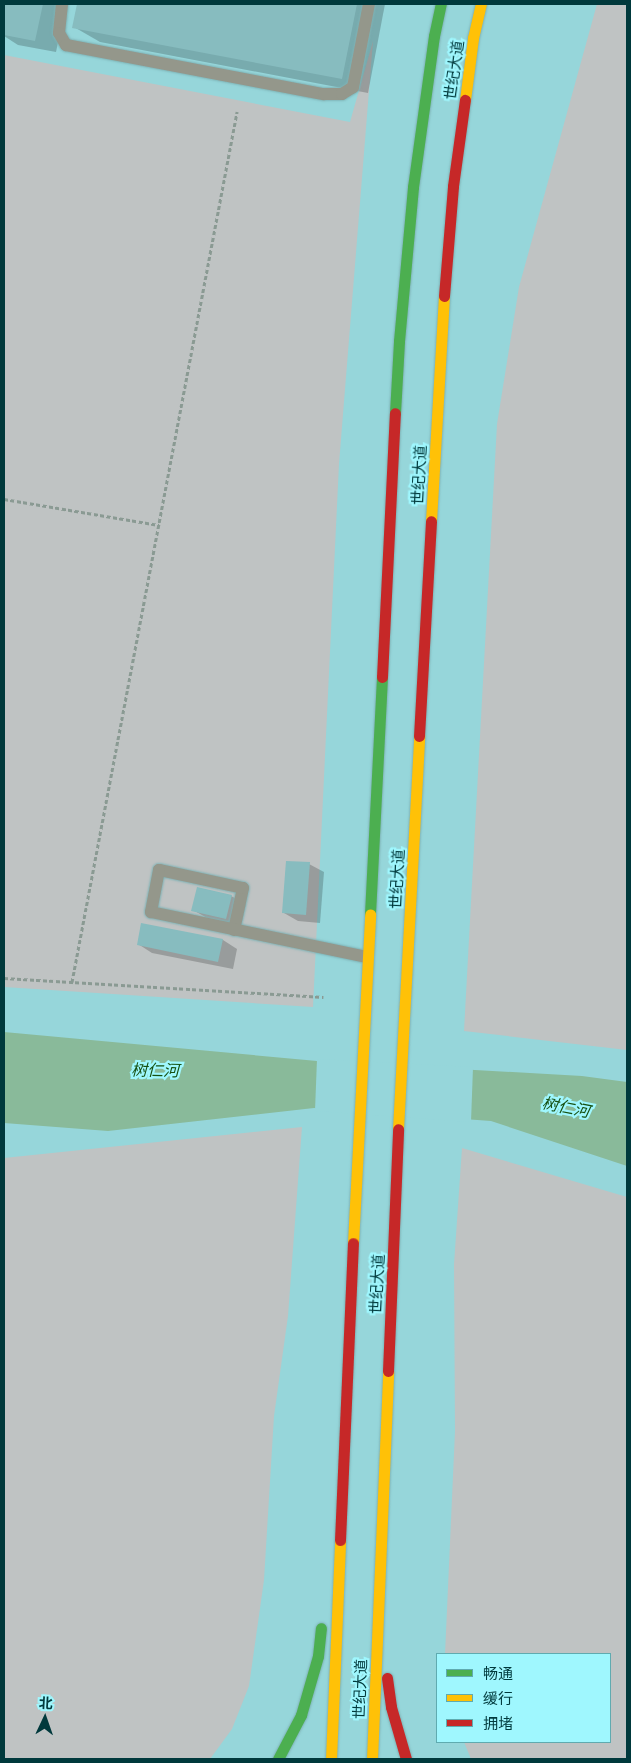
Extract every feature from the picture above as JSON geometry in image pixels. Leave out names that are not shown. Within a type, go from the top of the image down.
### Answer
[{"type":"street","name":"世纪大道","points":[[331,1759],[346,1383],[399,341],[413,187],[434,36],[441,4]]},
{"type":"street","name":"世纪大道","points":[[372,1759],[398,1132],[441,333],[453,186],[473,38],[481,4]]},
{"type":"street","points":[[326,1578],[346,1383]]},
{"type":"street","points":[[377,1612],[391,1707],[406,1759]]},
{"type":"street","points":[[278,1759],[303,1706],[318,1656],[322,1617]]},
{"type":"lane","points":[[62,4],[59,33],[66,45],[324,94],[342,94],[353,87],[369,4]]},
{"type":"lane","points":[[234,930],[242,888],[159,870],[151,912],[234,930],[367,957]]},
{"type":"path","points":[[72,982],[237,112]]},
{"type":"path","points":[[4,499],[159,525]]},
{"type":"path","points":[[4,978],[323,997]]},
{"type":"shaded area","points":[[597,4],[627,4],[627,1050],[464,1031],[497,424],[519,287]]},
{"type":"shaded area","points":[[373,41],[339,464],[313,1007],[4,987],[4,55],[350,122]]},
{"type":"shaded area","points":[[302,1127],[288,1316],[274,1416],[264,1580],[249,1686],[232,1729],[210,1759],[4,1759],[4,1158]]},
{"type":"shaded area","points":[[462,1148],[627,1197],[627,1759],[471,1759],[464,1743],[611,1743],[611,1653],[445,1653],[455,1431],[454,1264]]},
{"type":"water","name":"树仁河","points":[[4,1032],[317,1061],[582,1076],[627,1082],[627,1166],[491,1121],[314,1108],[108,1131],[4,1123]]},
{"type":"pier","points":[[317,1059],[473,1067],[471,1122],[315,1111]]},
{"type":"building","points":[[4,4],[43,4],[35,41],[4,35]]},
{"type":"building","points":[[77,4],[357,4],[342,79],[72,28]]},
{"type":"building","points":[[286,861],[310,862],[306,915],[282,913]]},
{"type":"building","points":[[197,887],[232,895],[226,919],[191,911]]},
{"type":"building","points":[[141,923],[223,939],[218,962],[137,945]]},
{"type":"traffic: fast","points":[[395,413],[399,341],[413,187],[434,36],[441,4]]},
{"type":"traffic: fast","points":[[370,914],[382,677]]},
{"type":"traffic: fast","points":[[278,1759],[301,1715],[318,1656],[321,1628]]},
{"type":"traffic: slow","points":[[465,100],[473,38],[481,4]]},
{"type":"traffic: slow","points":[[431,521],[444,296]]},
{"type":"traffic: slow","points":[[398,1129],[419,736]]},
{"type":"traffic: slow","points":[[353,1243],[370,914]]},
{"type":"traffic: slow","points":[[372,1759],[388,1371]]},
{"type":"traffic: slow","points":[[331,1759],[340,1540]]},
{"type":"traffic: jam","points":[[444,296],[453,186],[465,100]]},
{"type":"traffic: jam","points":[[382,677],[395,413]]},
{"type":"traffic: jam","points":[[419,736],[431,521]]},
{"type":"traffic: jam","points":[[388,1371],[398,1129]]},
{"type":"traffic: jam","points":[[340,1540],[353,1243]]},
{"type":"traffic: jam","points":[[387,1678],[391,1707],[406,1759]]}]
